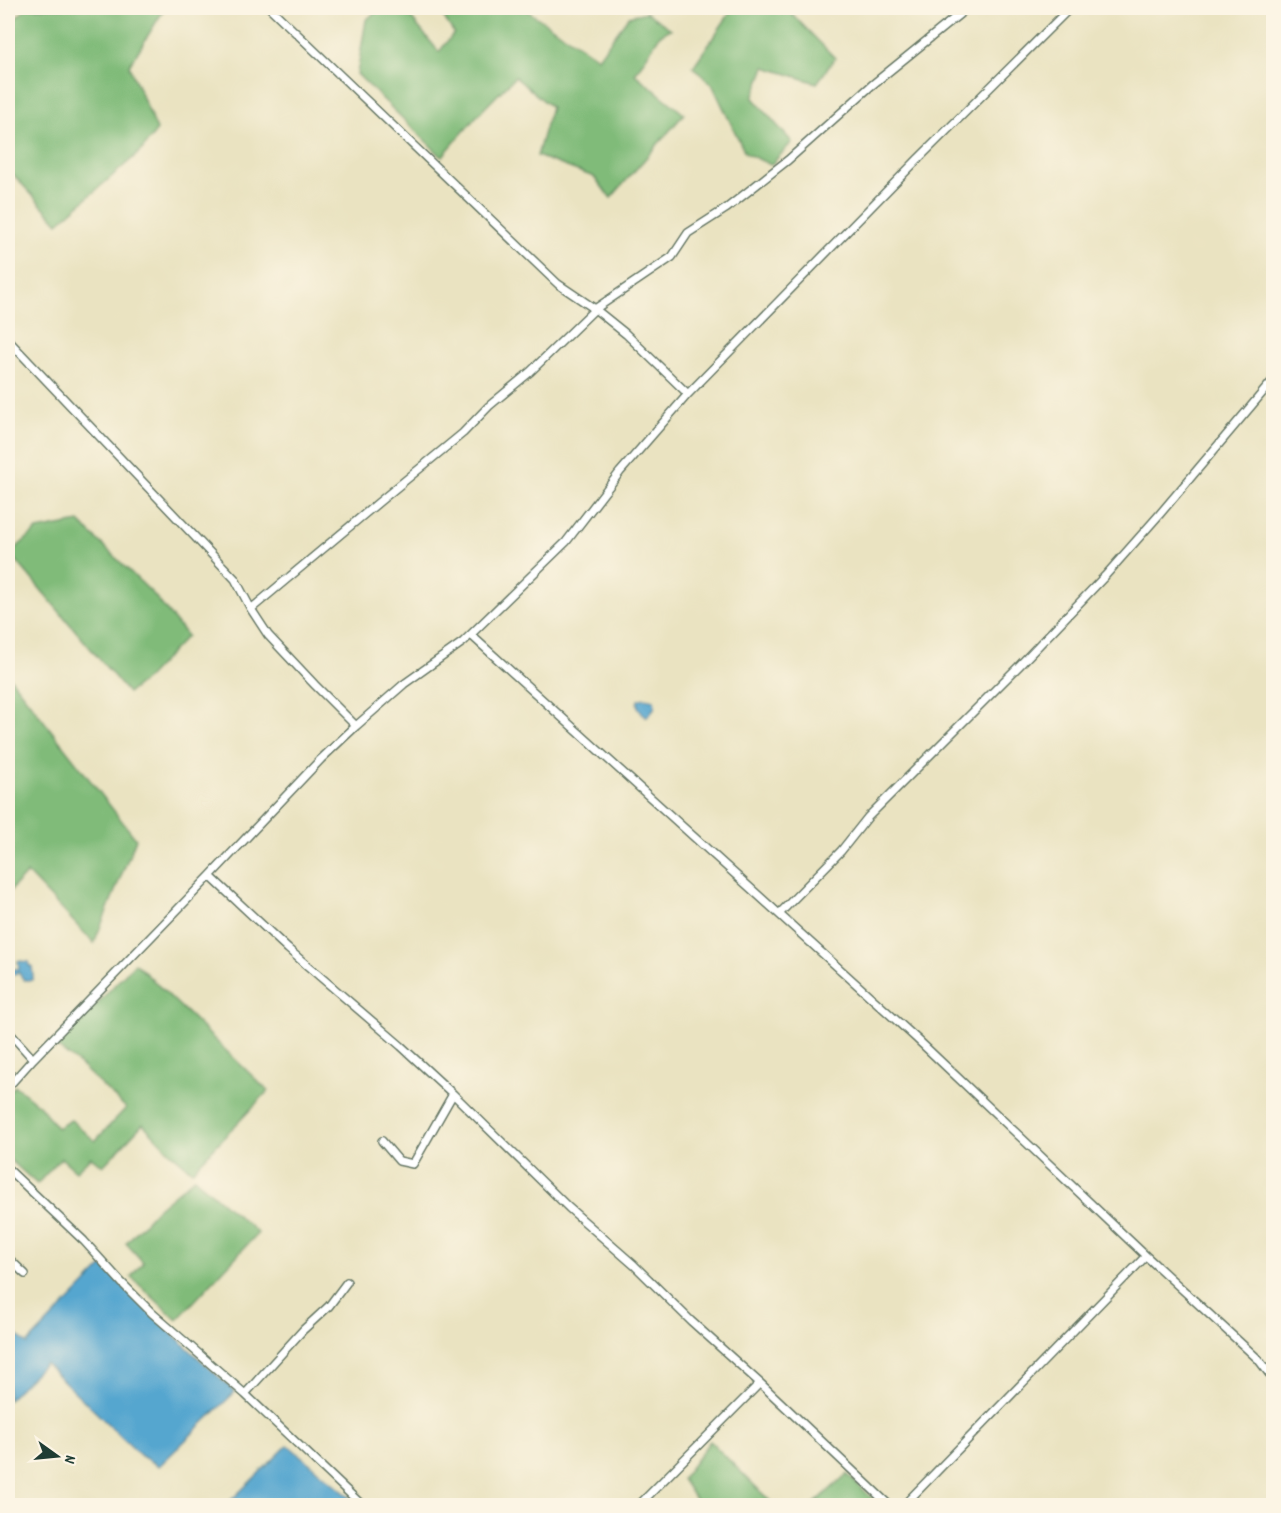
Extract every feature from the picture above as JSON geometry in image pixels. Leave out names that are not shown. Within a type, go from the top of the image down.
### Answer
[{"type":"street","points":[[270,8],[558,284],[626,334],[688,394]]},
{"type":"street","points":[[251,609],[463,433],[489,406],[530,372],[595,309],[672,257],[688,233],[727,208],[788,160],[872,85],[967,8]]},
{"type":"street","points":[[8,1087],[321,759],[404,684],[471,635],[566,542],[620,472],[688,394],[916,160],[1070,8]]},
{"type":"street","points":[[8,340],[235,579],[268,635],[356,726]]},
{"type":"street","points":[[779,914],[841,851],[868,817],[1105,576],[1274,379]]},
{"type":"street","points":[[471,635],[917,1039],[1258,1359],[1274,1380]]},
{"type":"street","points":[[210,876],[288,949],[453,1094],[569,1208],[634,1265],[890,1506]]},
{"type":"street","points":[[8,1030],[33,1059]]},
{"type":"street","points":[[382,1141],[399,1161],[413,1164],[453,1094]]},
{"type":"street","points":[[8,1169],[84,1241],[152,1312],[245,1394],[363,1506]]},
{"type":"street","points":[[903,1506],[1146,1256]]},
{"type":"street","points":[[8,1258],[25,1274]]},
{"type":"street","points":[[245,1394],[303,1330],[329,1306],[347,1282]]},
{"type":"street","points":[[638,1506],[760,1383]]},
{"type":"green space","points":[[27,8],[165,8],[129,66],[157,130],[141,151],[58,223],[8,169],[8,25]]},
{"type":"green space","points":[[381,8],[403,8],[439,52],[454,33],[441,13],[443,8],[523,8],[598,58],[629,16],[646,12],[671,29],[660,35],[635,74],[684,114],[611,198],[594,177],[537,156],[551,107],[515,77],[476,117],[442,157],[357,74],[366,20]]},
{"type":"green space","points":[[722,8],[786,8],[835,58],[817,83],[765,67],[753,98],[792,142],[771,165],[745,153],[712,84],[693,67],[730,13]]},
{"type":"green space","points":[[79,522],[153,594],[187,636],[146,679],[128,693],[10,553],[37,530]]},
{"type":"green space","points":[[8,675],[136,839],[94,943],[27,873],[8,893]]},
{"type":"green space","points":[[135,963],[268,1091],[192,1171],[143,1124],[103,1166],[91,1157],[76,1171],[61,1158],[37,1184],[8,1158],[8,1093],[15,1086],[40,1106],[57,1128],[71,1120],[95,1141],[126,1108],[79,1064],[57,1047]]},
{"type":"green space","points":[[194,1178],[258,1233],[177,1320],[131,1277],[143,1262],[126,1243],[157,1209]]},
{"type":"green space","points":[[710,1441],[774,1505],[699,1505],[682,1479]]},
{"type":"green space","points":[[847,1474],[879,1505],[813,1505]]},
{"type":"water","points":[[644,698],[654,700],[655,707],[647,717],[638,705],[638,700]]},
{"type":"water","points":[[18,961],[29,962],[29,966],[32,966],[32,980],[24,980],[18,972],[8,975],[9,969],[19,969]]},
{"type":"water","points":[[103,1266],[235,1392],[159,1466],[141,1456],[45,1363],[8,1400],[8,1327],[27,1344]]},
{"type":"water","points":[[288,1445],[359,1505],[225,1506]]}]
